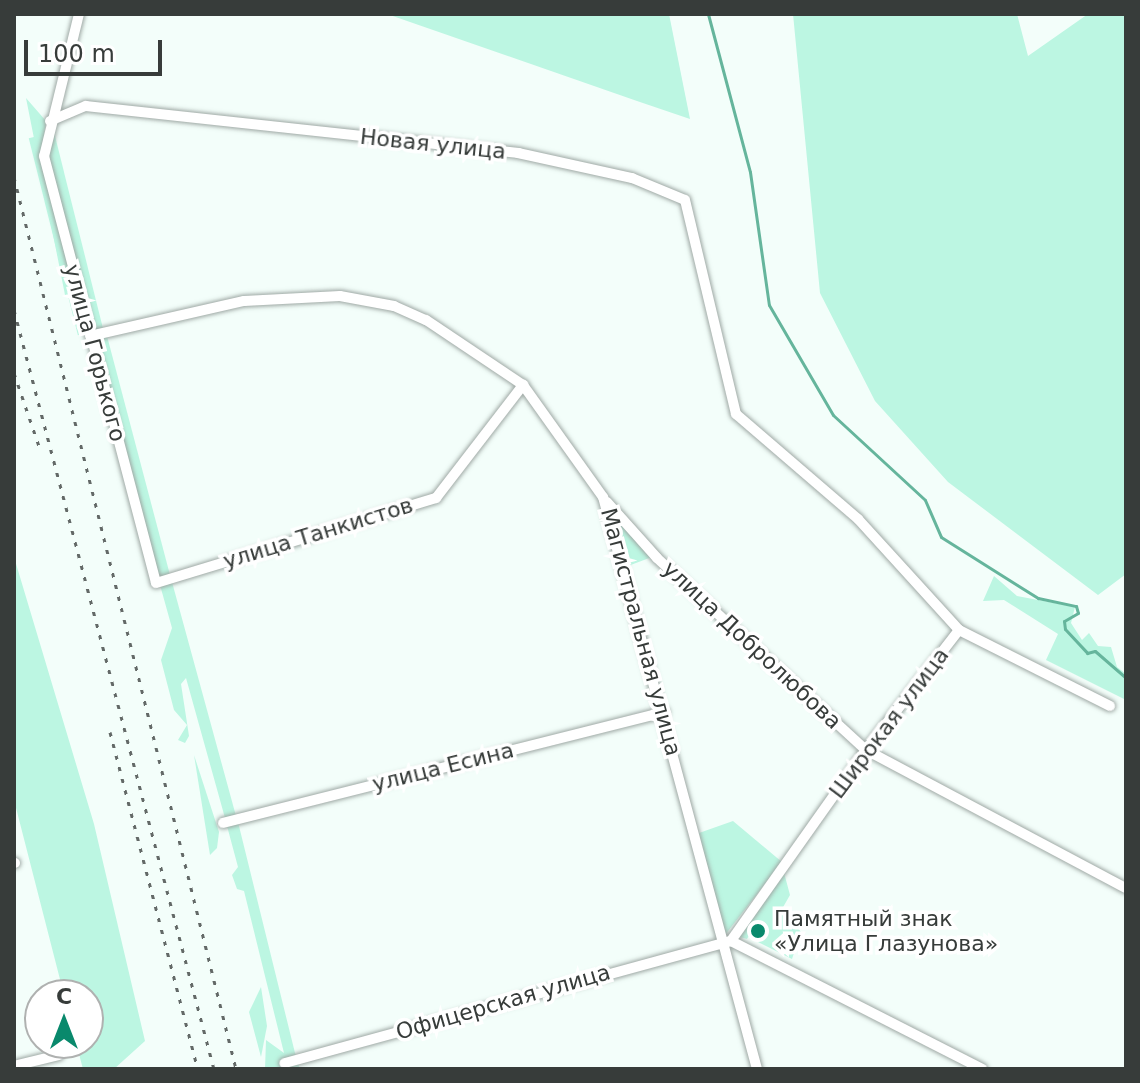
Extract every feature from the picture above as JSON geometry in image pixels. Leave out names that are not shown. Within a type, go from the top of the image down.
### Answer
[{"type":"street","name":"улица Горького","points":[[79,14],[73,55],[50,121],[44,156],[156,583]]},
{"type":"street","name":"Новая улица","points":[[50,121],[86,106],[518,153],[632,178],[685,200],[715,326]]},
{"type":"street","name":"Магистральная улица","points":[[90,336],[244,301],[340,296],[394,306],[426,320],[523,385],[603,497],[727,941],[757,1069]]},
{"type":"street","name":"Широкая улица","points":[[715,326],[736,414],[858,519],[959,630],[866,750],[727,941]]},
{"type":"street","name":"улица Танкистов","points":[[156,583],[436,498],[523,385]]},
{"type":"street","name":"улица Добролюбова","points":[[603,497],[657,558],[866,750],[1126,888]]},
{"type":"street","points":[[959,630],[1110,706]]},
{"type":"street","name":"улица Есина","points":[[223,823],[664,712]]},
{"type":"street","points":[[727,941],[982,1069]]},
{"type":"street","name":"Офицерская улица","points":[[284,1063],[727,941]]},
{"type":"street","points":[[14,1066],[43,1059]]},
{"type":"green space","points":[[387,14],[669,14],[690,119],[637,101]]},
{"type":"green space","points":[[793,14],[1017,14],[1028,56],[1088,14],[1126,14],[1126,574],[1098,595],[948,482],[875,401],[820,293]]},
{"type":"green space","points":[[26,98],[46,121],[41,156],[78,300],[65,295]]},
{"type":"green space","points":[[54,132],[103,329],[78,335],[29,138]]},
{"type":"green space","points":[[107,336],[170,575],[159,578],[94,339]]},
{"type":"green space","points":[[611,512],[652,557],[628,566]]},
{"type":"green space","points":[[14,557],[94,824],[145,1041],[114,1069],[83,1069],[80,1059],[104,1059],[104,979],[60,979],[14,800]]},
{"type":"green space","points":[[994,576],[1017,596],[1075,607],[1071,623],[1082,640],[1089,633],[1098,646],[1111,647],[1117,667],[1126,674],[1126,700],[1046,660],[1058,634],[1004,600],[983,601]]},
{"type":"green space","points":[[172,582],[236,816],[225,818],[186,678],[181,684],[189,736],[185,743],[178,740],[187,725],[174,710],[161,660],[172,628],[160,585]]},
{"type":"green space","points":[[194,755],[219,832],[217,848],[210,855]]},
{"type":"green space","points":[[733,821],[782,862],[725,935],[699,833]]},
{"type":"green space","points":[[238,822],[296,1057],[281,1061],[282,1068],[298,1063],[300,1069],[265,1069],[266,1040],[284,1053],[244,891],[237,889],[232,875],[238,867],[227,826]]},
{"type":"green space","points":[[783,869],[790,895],[782,909],[801,932],[792,959],[758,942],[765,926],[756,923],[747,939],[737,936]]},
{"type":"green space","points":[[261,987],[267,1026],[261,1057],[249,1012]]},
{"type":"waterway","points":[[708,14],[750,172],[769,305],[833,415],[925,500],[941,537],[1038,598],[1076,606],[1078,613],[1064,621],[1065,629],[1087,653],[1095,651],[1126,678]]},
{"type":"railway","points":[[14,177],[236,1069]]},
{"type":"railway","points":[[14,310],[214,1069]]},
{"type":"railway","points":[[14,373],[41,452]]},
{"type":"railway","points":[[110,732],[198,1069]]},
{"type":"place","name":"Памятный знак «Улица Глазунова»","points":[[758,931]]}]
